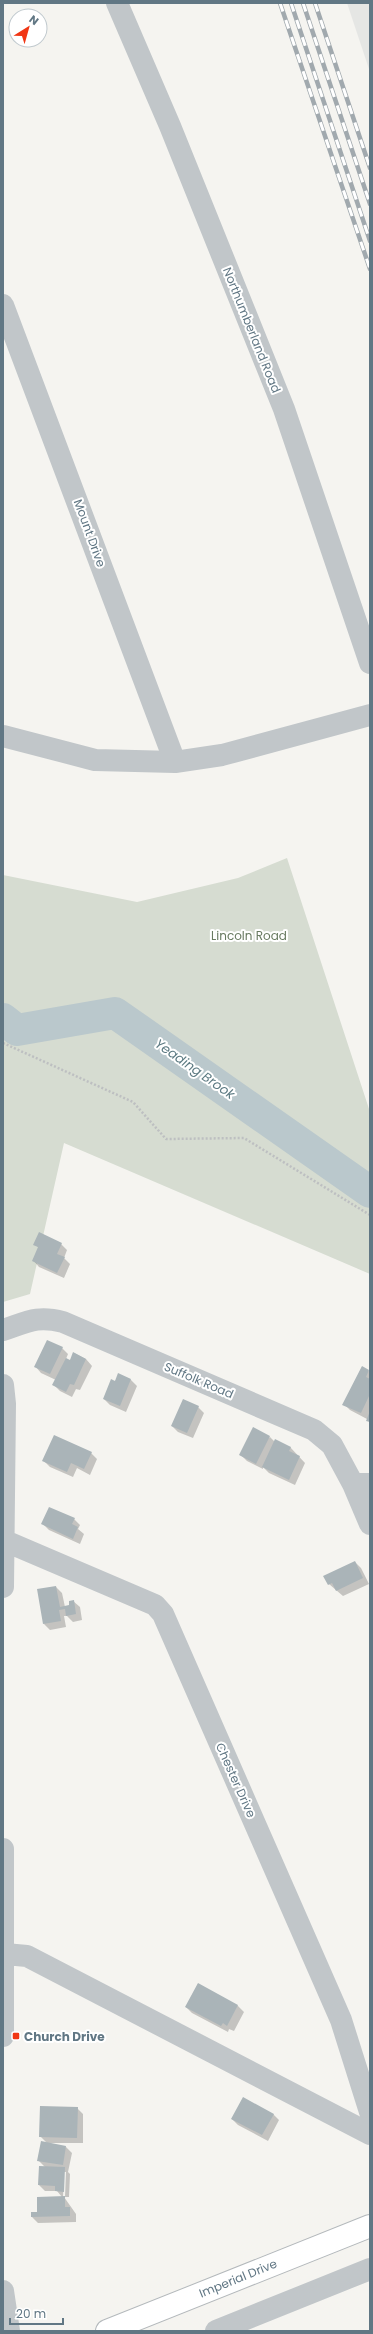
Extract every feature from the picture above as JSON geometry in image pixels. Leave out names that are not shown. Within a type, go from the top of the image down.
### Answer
[{"type":"main road","name":"Imperial Drive","points":[[106,2331],[370,2226]]},
{"type":"street","name":"Northumberland Road","points":[[117,3],[170,126],[284,409],[370,663]]},
{"type":"street","name":"Mount Drive","points":[[3,304],[175,762]]},
{"type":"street","points":[[3,736],[95,760],[175,762],[222,755],[370,715]]},
{"type":"street","name":"Suffolk Road","points":[[3,1330],[32,1320],[47,1318],[63,1322],[314,1430],[332,1445],[361,1484],[370,1524]]},
{"type":"street","points":[[3,1385],[5,1404],[3,1587]]},
{"type":"street","name":"Chester Drive","points":[[3,1540],[156,1605],[163,1614],[341,2020],[370,2112]]},
{"type":"street","points":[[3,1849],[3,2036]]},
{"type":"street","points":[[4,1964],[27,1956],[370,2134]]},
{"type":"street","points":[[216,2331],[370,2268]]},
{"type":"street","points":[[3,2292],[9,2331]]},
{"type":"path","points":[[3,1043],[133,1102],[166,1138],[244,1138],[370,1215]]},
{"type":"shaded area","points":[[347,3],[370,3],[370,72]]},
{"type":"green space","name":"Lincoln Road","points":[[287,858],[370,1112],[370,1274],[64,1143],[30,1294],[3,1302],[3,875],[137,902],[238,878]]},
{"type":"building","points":[[39,1232],[62,1243],[57,1254],[65,1257],[57,1273],[32,1261],[38,1247],[33,1245]]},
{"type":"building","points":[[47,1340],[63,1347],[50,1374],[34,1367]]},
{"type":"building","points":[[73,1352],[86,1359],[74,1385],[70,1384],[66,1392],[52,1385],[66,1358],[70,1360]]},
{"type":"building","points":[[362,1366],[369,1370],[366,1377],[370,1379],[370,1394],[361,1413],[342,1405]]},
{"type":"building","points":[[118,1373],[131,1379],[120,1406],[103,1399],[111,1379],[115,1381]]},
{"type":"building","points":[[183,1399],[199,1406],[187,1433],[171,1426]]},
{"type":"building","points":[[370,1411],[370,1422],[366,1421]]},
{"type":"building","points":[[253,1427],[270,1436],[256,1464],[239,1455]]},
{"type":"building","points":[[54,1435],[92,1452],[84,1469],[71,1463],[67,1472],[42,1461]]},
{"type":"building","points":[[275,1439],[291,1447],[289,1451],[300,1456],[289,1480],[262,1467]]},
{"type":"building","points":[[49,1507],[75,1518],[72,1524],[78,1527],[73,1539],[41,1524]]},
{"type":"building","points":[[355,1561],[363,1578],[336,1591],[332,1583],[328,1585],[323,1576]]},
{"type":"building","points":[[56,1586],[60,1607],[69,1605],[69,1601],[74,1600],[76,1614],[66,1616],[65,1609],[59,1610],[61,1621],[43,1624],[37,1589]]},
{"type":"building","points":[[198,1983],[238,2005],[227,2026],[223,2023],[221,2026],[185,2007]]},
{"type":"building","points":[[243,2097],[274,2114],[262,2135],[231,2119]]},
{"type":"building","points":[[40,2106],[78,2107],[77,2138],[39,2137]]},
{"type":"building","points":[[41,2141],[66,2146],[63,2165],[37,2161]]},
{"type":"building","points":[[39,2166],[65,2167],[64,2192],[55,2191],[55,2186],[38,2185]]},
{"type":"building","points":[[65,2196],[65,2207],[70,2207],[70,2216],[31,2217],[31,2212],[37,2212],[37,2197]]},
{"type":"waterway","name":"Yeading Brook","points":[[3,1019],[17,1030],[115,1013],[370,1192]]},
{"type":"railway","points":[[280,3],[370,269]]},
{"type":"railway","points":[[291,3],[370,241]]},
{"type":"railway","points":[[303,3],[370,204]]},
{"type":"railway","points":[[315,3],[370,168]]},
{"type":"place","name":"Church Drive","points":[[16,2036]]}]
